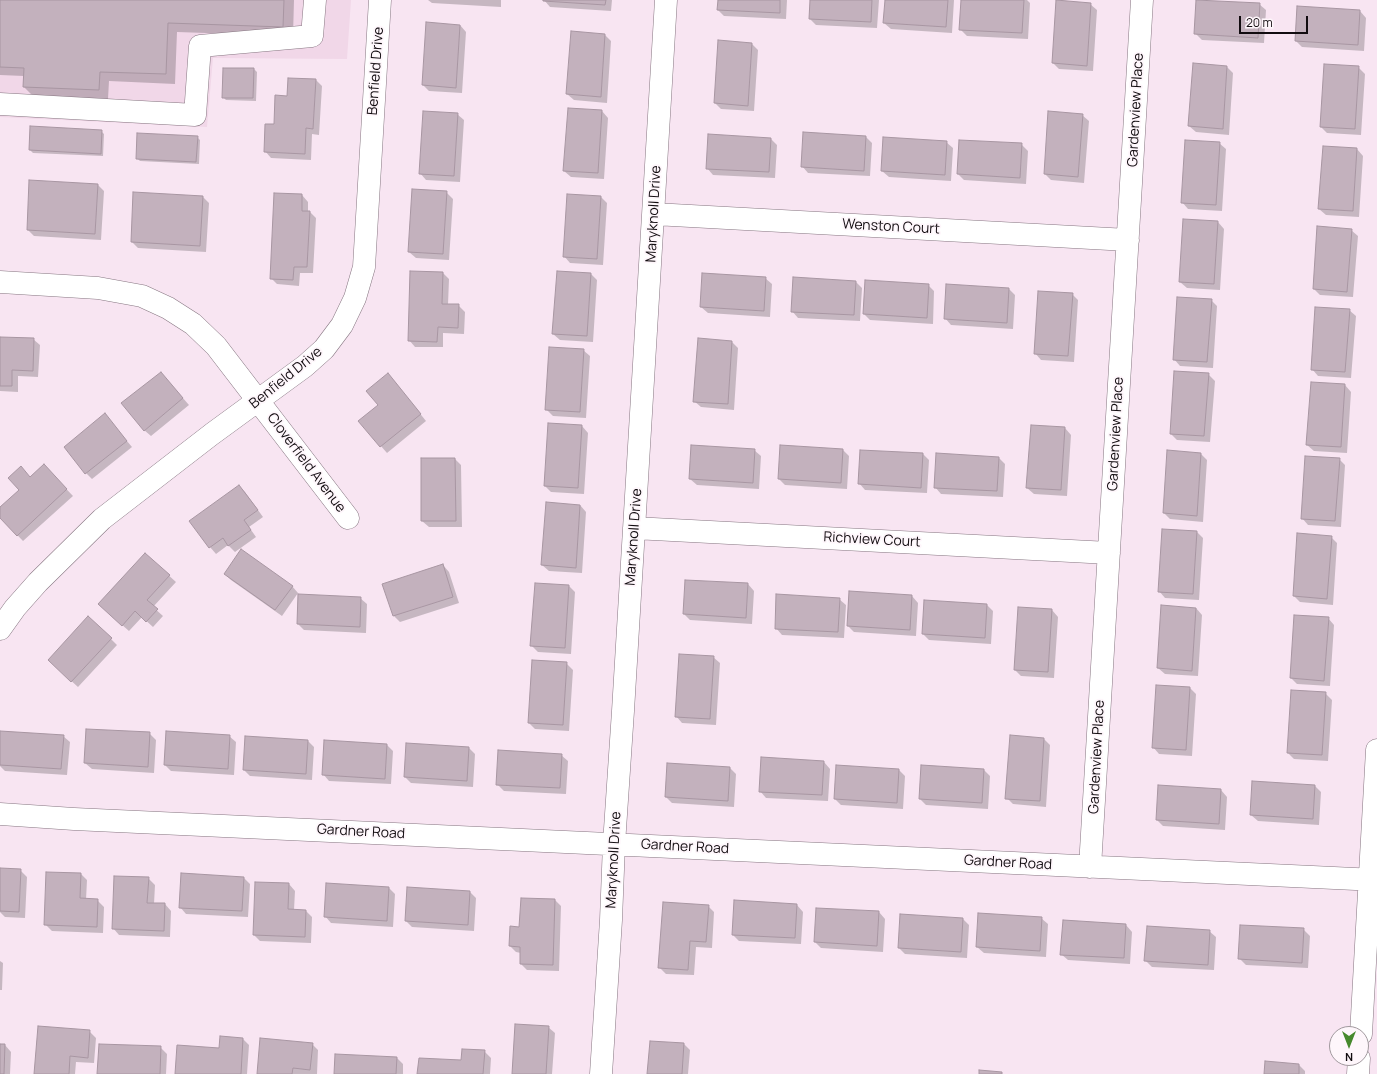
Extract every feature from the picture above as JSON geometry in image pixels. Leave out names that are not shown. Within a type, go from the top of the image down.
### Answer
[{"type":"street","points":[[0,104],[195,115],[200,46],[312,36],[315,0]]},
{"type":"street","name":"Benfield Drive","points":[[0,629],[15,608],[38,582],[102,520],[212,434],[305,366],[324,349],[342,325],[355,298],[364,267],[380,0]]},
{"type":"street","name":"Maryknoll Drive","points":[[601,1074],[666,0]]},
{"type":"street","name":"Gardenview Place","points":[[1090,867],[1142,0]]},
{"type":"street","name":"Wenston Court","points":[[654,214],[1128,240]]},
{"type":"street","name":"Cloverfield Avenue","points":[[0,282],[98,288],[142,296],[168,308],[193,324],[216,346],[348,518]]},
{"type":"street","name":"Richview Court","points":[[634,528],[1109,553]]},
{"type":"street","points":[[1362,1026],[1373,880],[1377,750]]},
{"type":"street","name":"Gardner Road","points":[[0,814],[74,819],[1373,880]]},
{"type":"shaded area","points":[[0,0],[351,0],[347,59],[213,58],[207,127],[0,117]]},
{"type":"building","points":[[0,0],[284,0],[283,27],[168,23],[166,74],[100,72],[99,90],[23,87],[24,68],[0,67]]},
{"type":"building","points":[[543,0],[606,0],[605,5]]},
{"type":"building","points":[[718,0],[780,0],[780,13],[717,10]]},
{"type":"building","points":[[810,0],[872,0],[871,22],[809,19]]},
{"type":"building","points":[[885,0],[948,0],[946,27],[883,23]]},
{"type":"building","points":[[961,0],[1024,0],[1022,33],[959,30]]},
{"type":"building","points":[[1056,0],[1091,3],[1087,66],[1052,63]]},
{"type":"building","points":[[1196,0],[1260,3],[1258,38],[1194,34]]},
{"type":"building","points":[[1297,6],[1360,10],[1358,45],[1295,41]]},
{"type":"building","points":[[426,22],[460,25],[456,88],[422,85]]},
{"type":"building","points":[[571,31],[605,34],[601,97],[566,94]]},
{"type":"building","points":[[718,40],[752,43],[748,106],[714,103]]},
{"type":"building","points":[[1193,63],[1227,66],[1223,129],[1188,126]]},
{"type":"building","points":[[1324,64],[1359,66],[1355,129],[1320,127]]},
{"type":"building","points":[[223,68],[254,68],[253,98],[222,98]]},
{"type":"building","points":[[288,78],[316,79],[313,129],[306,128],[305,154],[264,152],[265,124],[274,124],[275,95],[287,96]]},
{"type":"building","points":[[568,108],[602,110],[598,173],[563,171]]},
{"type":"building","points":[[423,111],[458,113],[454,176],[419,174]]},
{"type":"building","points":[[1048,111],[1083,114],[1078,177],[1044,174]]},
{"type":"building","points":[[30,126],[102,130],[101,154],[29,150]]},
{"type":"building","points":[[803,132],[866,136],[864,171],[801,167]]},
{"type":"building","points":[[137,133],[198,136],[196,162],[136,159]]},
{"type":"building","points":[[708,134],[771,138],[769,172],[706,169]]},
{"type":"building","points":[[883,137],[947,141],[945,175],[881,171]]},
{"type":"building","points":[[959,140],[1022,143],[1020,178],[957,174]]},
{"type":"building","points":[[1185,140],[1220,142],[1216,205],[1181,203]]},
{"type":"building","points":[[1323,146],[1357,148],[1353,211],[1318,209]]},
{"type":"building","points":[[29,180],[98,184],[95,234],[27,230]]},
{"type":"building","points":[[412,189],[447,191],[443,254],[408,252]]},
{"type":"building","points":[[133,192],[203,196],[200,246],[131,242]]},
{"type":"building","points":[[274,193],[302,194],[302,211],[310,211],[307,267],[294,267],[293,280],[270,279]]},
{"type":"building","points":[[567,194],[601,196],[597,259],[563,257]]},
{"type":"building","points":[[1183,219],[1218,221],[1214,284],[1179,282]]},
{"type":"building","points":[[1317,226],[1352,229],[1347,292],[1313,289]]},
{"type":"building","points":[[410,271],[443,272],[442,304],[459,304],[458,328],[438,327],[437,342],[408,341]]},
{"type":"building","points":[[557,271],[591,273],[587,336],[552,334]]},
{"type":"building","points":[[702,273],[766,277],[764,311],[700,307]]},
{"type":"building","points":[[793,277],[856,281],[854,315],[791,312]]},
{"type":"building","points":[[865,280],[929,284],[927,318],[863,314]]},
{"type":"building","points":[[946,284],[1009,288],[1007,323],[944,319]]},
{"type":"building","points":[[1038,291],[1073,293],[1068,356],[1034,354]]},
{"type":"building","points":[[1177,297],[1212,299],[1207,362],[1173,360]]},
{"type":"building","points":[[1315,307],[1350,309],[1345,372],[1311,370]]},
{"type":"building","points":[[0,337],[34,338],[33,371],[12,370],[12,386],[0,386]]},
{"type":"building","points":[[698,338],[732,341],[728,404],[693,402]]},
{"type":"building","points":[[549,347],[584,349],[580,412],[545,410]]},
{"type":"building","points":[[1174,371],[1209,373],[1204,436],[1170,434]]},
{"type":"building","points":[[161,372],[183,398],[144,431],[121,403]]},
{"type":"building","points":[[388,373],[421,414],[380,447],[358,421],[378,405],[366,391]]},
{"type":"building","points":[[1311,382],[1345,384],[1341,447],[1306,445]]},
{"type":"building","points":[[105,413],[127,441],[85,474],[64,447]]},
{"type":"building","points":[[548,423],[582,425],[578,488],[544,486]]},
{"type":"building","points":[[1031,425],[1065,427],[1061,490],[1026,488]]},
{"type":"building","points":[[691,445],[755,449],[753,483],[689,479]]},
{"type":"building","points":[[780,445],[843,449],[841,483],[778,479]]},
{"type":"building","points":[[860,450],[923,453],[921,488],[858,484]]},
{"type":"building","points":[[1167,450],[1201,453],[1197,516],[1163,513]]},
{"type":"building","points":[[936,453],[999,457],[997,491],[934,488]]},
{"type":"building","points":[[1305,456],[1340,458],[1335,521],[1301,519]]},
{"type":"building","points":[[421,458],[455,458],[456,521],[421,521]]},
{"type":"building","points":[[44,464],[67,489],[17,536],[0,518],[0,507],[19,490],[8,478],[21,466],[30,477]]},
{"type":"building","points":[[239,485],[258,510],[244,520],[251,530],[228,546],[223,538],[209,548],[189,521]]},
{"type":"building","points":[[546,502],[580,505],[576,568],[541,565]]},
{"type":"building","points":[[1162,529],[1197,531],[1193,594],[1158,592]]},
{"type":"building","points":[[1297,533],[1332,536],[1327,599],[1293,596]]},
{"type":"building","points":[[241,549],[293,586],[275,610],[224,574]]},
{"type":"building","points":[[145,553],[170,575],[147,600],[158,609],[146,622],[135,611],[122,626],[98,604]]},
{"type":"building","points":[[443,564],[453,597],[393,616],[382,584]]},
{"type":"building","points":[[685,580],[748,583],[746,618],[683,614]]},
{"type":"building","points":[[535,583],[569,585],[565,648],[530,646]]},
{"type":"building","points":[[849,591],[912,595],[910,630],[847,626]]},
{"type":"building","points":[[298,594],[361,597],[360,627],[297,624]]},
{"type":"building","points":[[776,594],[840,598],[838,632],[775,629]]},
{"type":"building","points":[[924,600],[987,604],[985,638],[922,634]]},
{"type":"building","points":[[1161,605],[1196,608],[1192,671],[1157,668]]},
{"type":"building","points":[[1018,607],[1052,609],[1048,672],[1014,670]]},
{"type":"building","points":[[1294,615],[1329,617],[1324,681],[1290,678]]},
{"type":"building","points":[[88,616],[112,638],[71,682],[48,660]]},
{"type":"building","points":[[679,654],[714,656],[710,719],[675,717]]},
{"type":"building","points":[[532,660],[567,662],[563,725],[528,723]]},
{"type":"building","points":[[1156,685],[1190,687],[1186,750],[1152,748]]},
{"type":"building","points":[[1291,690],[1326,692],[1322,755],[1287,753]]},
{"type":"building","points":[[86,729],[150,732],[148,767],[84,763]]},
{"type":"building","points":[[0,731],[64,735],[61,769],[0,765]]},
{"type":"building","points":[[166,731],[230,735],[228,769],[164,765]]},
{"type":"building","points":[[1010,735],[1044,738],[1040,801],[1005,799]]},
{"type":"building","points":[[245,736],[308,740],[306,774],[243,770]]},
{"type":"building","points":[[324,740],[387,744],[385,779],[322,775]]},
{"type":"building","points":[[406,743],[469,747],[467,781],[404,777]]},
{"type":"building","points":[[498,750],[562,754],[560,788],[496,785]]},
{"type":"building","points":[[761,757],[824,761],[822,795],[759,792]]},
{"type":"building","points":[[667,763],[730,767],[728,801],[665,797]]},
{"type":"building","points":[[836,765],[899,769],[897,803],[834,799]]},
{"type":"building","points":[[921,765],[984,769],[982,803],[919,799]]},
{"type":"building","points":[[1252,781],[1315,785],[1313,819],[1250,815]]},
{"type":"building","points":[[1158,785],[1221,789],[1219,824],[1156,820]]},
{"type":"building","points":[[0,868],[21,869],[19,912],[0,911]]},
{"type":"building","points":[[46,872],[81,873],[80,898],[98,899],[97,927],[44,925]]},
{"type":"building","points":[[181,873],[244,877],[242,911],[179,908]]},
{"type":"building","points":[[114,876],[149,877],[147,903],[165,903],[164,931],[112,929]]},
{"type":"building","points":[[255,882],[289,883],[288,909],[306,910],[305,937],[253,935]]},
{"type":"building","points":[[326,883],[389,887],[387,921],[324,917]]},
{"type":"building","points":[[407,887],[470,891],[468,925],[405,921]]},
{"type":"building","points":[[521,898],[555,899],[553,965],[520,964],[520,947],[509,946],[510,926],[519,927]]},
{"type":"building","points":[[734,900],[797,904],[795,938],[732,935]]},
{"type":"building","points":[[663,902],[709,905],[706,942],[690,941],[688,970],[658,968]]},
{"type":"building","points":[[816,908],[879,911],[877,946],[814,942]]},
{"type":"building","points":[[978,913],[1042,917],[1040,951],[976,947]]},
{"type":"building","points":[[900,914],[963,918],[961,952],[898,948]]},
{"type":"building","points":[[1063,920],[1126,924],[1124,958],[1060,955]]},
{"type":"building","points":[[1240,925],[1304,928],[1302,963],[1238,959]]},
{"type":"building","points":[[1147,926],[1210,930],[1208,965],[1144,961]]},
{"type":"building","points":[[515,1024],[549,1026],[546,1074],[512,1074]]},
{"type":"building","points":[[38,1026],[90,1030],[88,1058],[70,1056],[69,1074],[34,1074]]},
{"type":"building","points":[[220,1036],[243,1038],[241,1074],[175,1074],[177,1045],[219,1048]]},
{"type":"building","points":[[260,1038],[313,1043],[310,1070],[293,1068],[292,1074],[257,1074]]},
{"type":"building","points":[[650,1041],[684,1043],[682,1074],[647,1074]]},
{"type":"building","points":[[0,1044],[5,1044],[4,1074],[0,1074]]},
{"type":"building","points":[[99,1044],[161,1046],[160,1074],[97,1074]]},
{"type":"building","points":[[462,1049],[485,1050],[483,1074],[417,1074],[419,1058],[461,1060]]},
{"type":"building","points":[[335,1054],[397,1057],[396,1074],[334,1074]]},
{"type":"building","points":[[1265,1061],[1299,1064],[1299,1074],[1264,1074]]},
{"type":"building","points":[[979,1070],[1002,1072],[1002,1074],[979,1074]]}]
